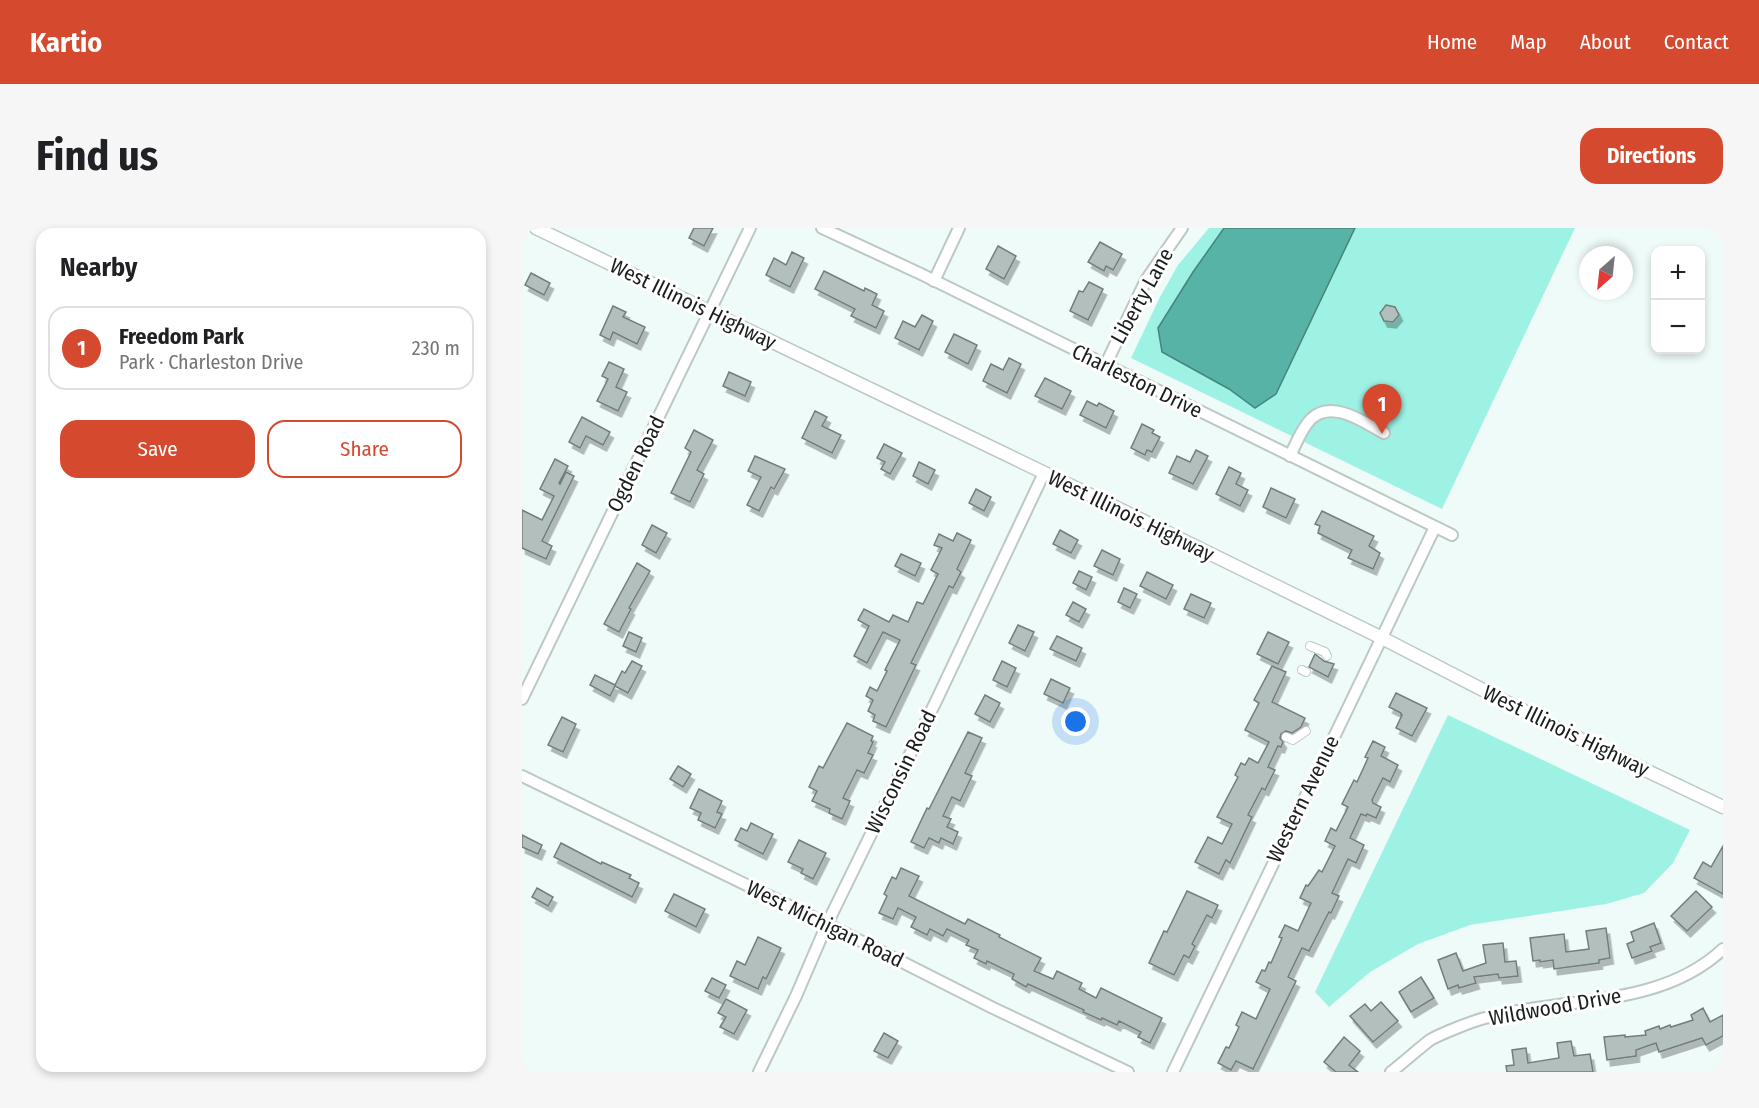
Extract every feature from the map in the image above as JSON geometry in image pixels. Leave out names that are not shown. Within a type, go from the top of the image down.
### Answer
[{"type":"street","name":"West Illinois Highway","points":[[536,228],[1044,473],[1382,638],[1555,727],[1723,807]]},
{"type":"street","name":"Ogden Road","points":[[522,699],[750,228]]},
{"type":"street","name":"Charleston Drive","points":[[822,228],[1452,535]]},
{"type":"street","points":[[934,281],[959,228]]},
{"type":"street","name":"Liberty Lane","points":[[1106,366],[1146,280],[1182,228]]},
{"type":"street","points":[[1290,456],[1312,418],[1325,412],[1343,412],[1384,433]]},
{"type":"street","name":"Wisconsin Road","points":[[759,1072],[796,996],[827,924],[1044,473]]},
{"type":"street","name":"Western Avenue","points":[[1173,1072],[1435,527]]},
{"type":"street","points":[[1310,646],[1325,652],[1327,656]]},
{"type":"street","points":[[1286,737],[1293,740],[1305,731]]},
{"type":"street","name":"West Michigan Road","points":[[522,776],[1128,1072]]},
{"type":"street","name":"Wildwood Drive","points":[[1391,1072],[1432,1039],[1484,1018],[1529,1008],[1631,994],[1662,986],[1692,971],[1723,949]]},
{"type":"shaded area","points":[[1209,228],[1575,228],[1442,509],[1131,358],[1178,265]]},
{"type":"shaded area","points":[[1224,228],[1355,228],[1276,394],[1255,408],[1229,389],[1162,352],[1158,328]]},
{"type":"shaded area","points":[[1448,715],[1690,830],[1673,863],[1644,893],[1606,904],[1470,925],[1418,944],[1370,972],[1329,1007],[1315,992]]},
{"type":"building","points":[[694,228],[713,228],[704,246],[689,238]]},
{"type":"building","points":[[1100,242],[1122,254],[1113,270],[1106,266],[1104,271],[1088,262]]},
{"type":"building","points":[[998,246],[1016,256],[1004,279],[986,269]]},
{"type":"building","points":[[792,252],[804,258],[790,287],[766,275],[774,258],[786,265]]},
{"type":"building","points":[[824,271],[864,291],[865,288],[877,294],[872,305],[884,311],[876,328],[851,316],[855,309],[815,289]]},
{"type":"building","points":[[531,273],[550,283],[544,295],[525,285]]},
{"type":"building","points":[[1089,282],[1103,289],[1088,320],[1070,311],[1079,291],[1083,292]]},
{"type":"building","points":[[1386,305],[1395,307],[1399,315],[1393,322],[1384,321],[1380,313]]},
{"type":"building","points":[[613,306],[626,312],[623,317],[645,327],[637,344],[613,332],[610,340],[600,335]]},
{"type":"building","points":[[922,315],[933,321],[919,350],[895,338],[903,321],[915,327]]},
{"type":"building","points":[[954,334],[977,345],[968,364],[945,352]]},
{"type":"building","points":[[1009,358],[1021,364],[1007,393],[983,381],[991,364],[1003,370]]},
{"type":"building","points":[[609,362],[624,369],[616,387],[627,392],[618,411],[597,401],[608,379],[602,376]]},
{"type":"building","points":[[729,372],[751,382],[745,396],[723,386]]},
{"type":"building","points":[[1045,378],[1071,391],[1062,409],[1035,396]]},
{"type":"building","points":[[1087,401],[1097,406],[1099,403],[1114,411],[1106,428],[1080,415]]},
{"type":"building","points":[[815,411],[827,417],[822,426],[841,435],[832,453],[802,438]]},
{"type":"building","points":[[582,417],[610,432],[603,445],[586,436],[580,448],[569,442]]},
{"type":"building","points":[[1142,424],[1154,430],[1152,433],[1160,437],[1152,452],[1147,450],[1145,455],[1131,448]]},
{"type":"building","points":[[694,430],[713,440],[697,470],[704,474],[690,502],[671,493],[691,452],[685,448]]},
{"type":"building","points":[[884,444],[902,453],[890,474],[881,469],[885,462],[877,458]]},
{"type":"building","points":[[1196,450],[1208,456],[1193,484],[1169,473],[1177,456],[1190,462]]},
{"type":"building","points":[[755,456],[785,469],[774,489],[771,487],[759,511],[747,505],[761,477],[748,471]]},
{"type":"building","points":[[555,459],[568,466],[560,484],[566,472],[574,476],[542,541],[552,546],[546,559],[522,548],[522,510],[542,520],[554,496],[540,489]]},
{"type":"building","points":[[919,462],[935,470],[928,484],[913,476]]},
{"type":"building","points":[[1229,467],[1241,473],[1236,484],[1248,490],[1240,506],[1216,494]]},
{"type":"building","points":[[1271,488],[1295,499],[1286,518],[1263,507]]},
{"type":"building","points":[[976,489],[991,497],[984,511],[969,503]]},
{"type":"building","points":[[1322,511],[1374,536],[1369,546],[1380,553],[1373,569],[1348,558],[1352,550],[1318,533],[1320,526],[1315,524]]},
{"type":"building","points":[[652,525],[667,533],[656,553],[642,545]]},
{"type":"building","points":[[1060,530],[1078,540],[1071,553],[1053,544]]},
{"type":"building","points":[[957,533],[971,540],[957,569],[961,572],[953,588],[949,586],[911,663],[916,665],[886,727],[873,721],[875,715],[868,711],[873,700],[866,696],[870,687],[877,691],[900,640],[883,632],[867,663],[854,656],[869,626],[858,620],[864,609],[889,622],[893,615],[908,622],[917,602],[923,604],[938,574],[931,570],[942,548],[934,545],[939,534],[953,541]]},
{"type":"building","points":[[1102,550],[1120,559],[1113,575],[1094,566]]},
{"type":"building","points":[[901,554],[921,563],[915,576],[895,566]]},
{"type":"building","points":[[637,563],[650,571],[629,608],[631,609],[619,632],[604,624]]},
{"type":"building","points":[[1079,571],[1092,577],[1086,590],[1073,583]]},
{"type":"building","points":[[1147,572],[1173,585],[1166,599],[1140,586]]},
{"type":"building","points":[[1124,588],[1137,594],[1130,608],[1118,602]]},
{"type":"building","points":[[1191,594],[1211,603],[1204,618],[1184,609]]},
{"type":"building","points":[[1073,602],[1086,609],[1079,622],[1066,615]]},
{"type":"building","points":[[1018,625],[1034,632],[1025,651],[1009,643]]},
{"type":"building","points":[[629,632],[642,638],[636,652],[623,646]]},
{"type":"building","points":[[1268,632],[1289,642],[1278,664],[1257,654]]},
{"type":"building","points":[[1057,636],[1082,648],[1076,661],[1050,649]]},
{"type":"building","points":[[1315,654],[1324,661],[1334,664],[1328,677],[1309,667]]},
{"type":"building","points":[[632,661],[642,666],[628,693],[615,686],[610,696],[590,685],[595,675],[615,685],[622,671],[625,673]]},
{"type":"building","points":[[1002,661],[1016,668],[1007,687],[993,680]]},
{"type":"building","points":[[1272,666],[1286,672],[1272,702],[1305,718],[1301,727],[1292,733],[1286,731],[1281,734],[1280,738],[1283,742],[1281,747],[1278,746],[1268,767],[1275,770],[1265,790],[1262,788],[1248,815],[1252,817],[1230,863],[1226,860],[1219,874],[1195,862],[1208,837],[1222,844],[1232,824],[1217,817],[1238,777],[1235,775],[1241,763],[1245,765],[1249,758],[1258,763],[1269,742],[1245,730],[1259,703],[1254,700]]},
{"type":"building","points":[[1051,679],[1070,688],[1063,703],[1044,694]]},
{"type":"building","points":[[1396,693],[1427,708],[1412,736],[1396,728],[1402,715],[1389,707]]},
{"type":"building","points":[[985,695],[1000,703],[990,722],[975,714]]},
{"type":"building","points":[[562,717],[576,724],[563,752],[548,745]]},
{"type":"building","points":[[847,723],[873,736],[868,753],[873,755],[864,773],[857,770],[843,798],[850,801],[842,819],[829,813],[830,809],[812,801],[817,791],[809,787],[819,766],[823,768]]},
{"type":"building","points":[[968,732],[982,738],[965,773],[972,776],[960,801],[952,797],[943,816],[951,819],[947,827],[958,832],[953,844],[941,838],[939,843],[929,838],[924,848],[911,842]]},
{"type":"building","points":[[1373,741],[1385,747],[1381,756],[1398,765],[1390,782],[1383,778],[1372,800],[1381,807],[1376,818],[1361,814],[1350,838],[1364,845],[1356,863],[1348,859],[1332,893],[1339,896],[1309,951],[1302,948],[1288,977],[1296,981],[1253,1069],[1236,1061],[1231,1070],[1218,1063],[1226,1047],[1229,1048],[1239,1027],[1236,1025],[1242,1012],[1256,1019],[1270,989],[1256,982],[1262,970],[1265,971],[1269,962],[1271,963],[1285,925],[1298,931],[1311,903],[1300,898],[1306,885],[1308,886],[1319,870],[1322,872],[1335,846],[1325,841],[1331,828],[1336,831],[1348,807],[1342,804],[1354,780],[1357,782]]},
{"type":"building","points":[[678,766],[691,774],[683,787],[670,779]]},
{"type":"building","points":[[699,789],[722,801],[717,812],[722,814],[715,828],[698,820],[701,813],[690,808]]},
{"type":"building","points":[[751,823],[773,834],[763,854],[735,840],[741,828],[747,831]]},
{"type":"building","points":[[522,835],[542,845],[538,854],[522,847]]},
{"type":"building","points":[[799,840],[826,853],[813,879],[801,873],[803,869],[788,862]]},
{"type":"building","points":[[561,843],[601,864],[602,862],[631,875],[629,878],[639,883],[632,897],[554,857]]},
{"type":"building","points":[[1723,846],[1723,894],[1694,878],[1703,862],[1711,867]]},
{"type":"building","points":[[901,868],[919,876],[909,896],[965,924],[968,919],[1041,958],[1034,971],[1053,979],[1057,971],[1082,983],[1079,989],[1096,998],[1101,988],[1162,1018],[1150,1043],[1138,1037],[1141,1032],[1119,1021],[1117,1025],[1102,1018],[1101,1020],[1028,984],[1026,987],[1012,979],[1014,974],[987,961],[986,964],[974,958],[978,950],[966,945],[969,940],[947,929],[943,936],[930,929],[927,935],[911,927],[916,917],[898,908],[893,919],[879,913],[892,877],[896,879]]},
{"type":"building","points":[[537,888],[553,897],[548,906],[532,897]]},
{"type":"building","points":[[1187,891],[1218,905],[1212,918],[1207,915],[1192,944],[1195,946],[1189,958],[1184,955],[1174,975],[1149,963]]},
{"type":"building","points":[[1696,891],[1712,907],[1687,931],[1671,916]]},
{"type":"building","points":[[674,894],[705,909],[696,927],[665,911]]},
{"type":"building","points":[[1654,923],[1661,943],[1650,947],[1652,951],[1632,958],[1627,944],[1634,941],[1631,932]]},
{"type":"building","points":[[1606,928],[1610,958],[1599,960],[1599,963],[1554,969],[1553,960],[1533,961],[1530,938],[1564,934],[1566,952],[1589,949],[1586,931]]},
{"type":"building","points":[[758,937],[781,948],[766,979],[763,977],[758,989],[730,976],[737,961],[745,965]]},
{"type":"building","points":[[1503,943],[1505,962],[1516,961],[1518,976],[1499,978],[1498,974],[1474,977],[1476,983],[1459,988],[1458,985],[1448,989],[1438,960],[1456,953],[1463,971],[1486,963],[1483,945]]},
{"type":"building","points":[[1421,977],[1434,998],[1411,1012],[1399,992]]},
{"type":"building","points":[[712,978],[726,985],[719,998],[705,991]]},
{"type":"building","points":[[726,999],[747,1010],[734,1034],[720,1027],[726,1017],[718,1013]]},
{"type":"building","points":[[1381,1002],[1398,1021],[1373,1042],[1350,1016],[1365,1004],[1371,1011]]},
{"type":"building","points":[[1703,1008],[1710,1022],[1723,1015],[1723,1036],[1706,1045],[1702,1038],[1659,1052],[1656,1043],[1636,1050],[1636,1056],[1607,1060],[1604,1037],[1646,1035],[1645,1031],[1659,1026],[1660,1029],[1693,1020],[1691,1015]]},
{"type":"building","points":[[884,1033],[898,1041],[888,1058],[874,1051]]},
{"type":"building","points":[[1344,1037],[1360,1051],[1349,1065],[1358,1072],[1336,1072],[1324,1062]]},
{"type":"building","points":[[1571,1041],[1574,1056],[1590,1054],[1593,1072],[1507,1072],[1506,1066],[1514,1065],[1512,1050],[1526,1048],[1528,1063],[1559,1058],[1557,1043]]},
{"type":"place","name":"Freedom Park","points":[[1382,434]]}]
